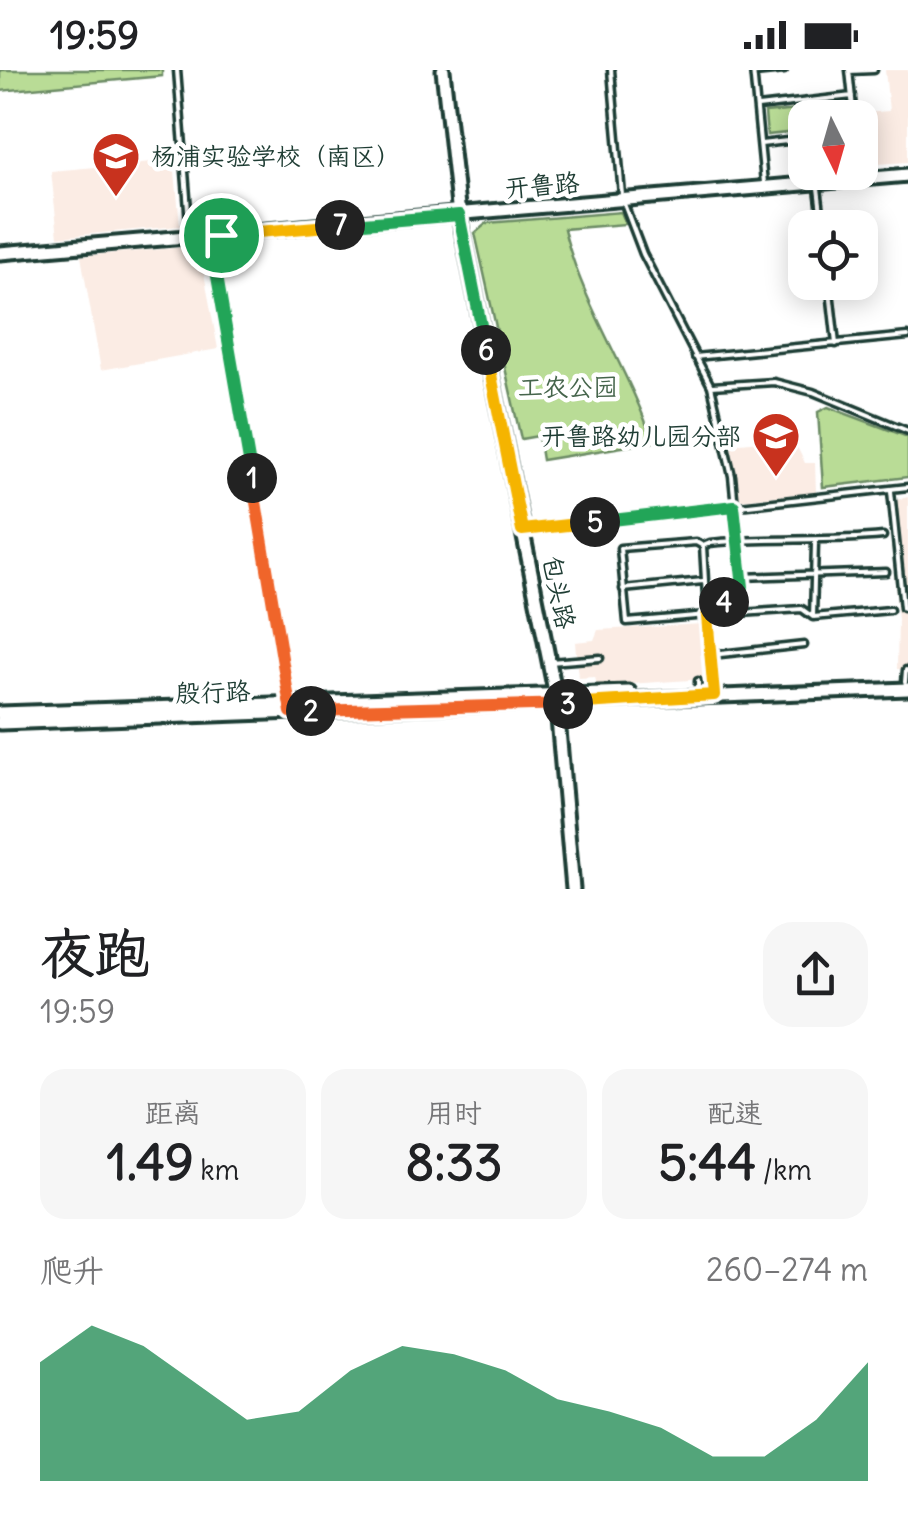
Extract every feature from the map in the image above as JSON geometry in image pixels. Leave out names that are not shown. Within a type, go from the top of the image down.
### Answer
[{"type":"street","name":"包头路","points":[[443,70],[459,215],[550,662],[573,889]]},
{"type":"street","name":"开鲁路","points":[[878,178],[908,175]]},
{"type":"street","name":"开鲁路","points":[[0,253],[788,186]]},
{"type":"street","name":"殷行路","points":[[0,714],[556,700],[907,681]]},
{"type":"street","name":"殷行路","points":[[556,700],[698,684],[714,691]]},
{"type":"street","name":"殷行路","points":[[0,722],[291,708]]},
{"type":"lane","points":[[177,70],[190,238]]},
{"type":"lane","points":[[611,70],[623,200],[643,254],[711,386],[724,432],[743,587],[722,588],[726,614]]},
{"type":"lane","points":[[764,187],[754,72],[784,70]]},
{"type":"lane","points":[[852,100],[849,71],[874,70]]},
{"type":"lane","points":[[757,107],[852,96]]},
{"type":"lane","points":[[761,144],[788,141]]},
{"type":"lane","points":[[210,236],[291,708]]},
{"type":"lane","points":[[831,300],[836,344]]},
{"type":"lane","points":[[695,358],[908,336]]},
{"type":"lane","points":[[711,386],[774,382],[814,392],[908,432]]},
{"type":"lane","points":[[522,530],[908,487]]},
{"type":"lane","points":[[891,491],[903,608]]},
{"type":"lane","points":[[883,536],[815,543],[798,537],[738,544],[703,546],[696,542],[620,548],[627,622],[802,610],[813,617],[890,610]]},
{"type":"lane","points":[[813,617],[815,543]]},
{"type":"lane","points":[[703,546],[714,691]]},
{"type":"lane","points":[[742,578],[886,572]]},
{"type":"lane","points":[[624,589],[705,581]]},
{"type":"lane","points":[[710,655],[804,645]]},
{"type":"lane","points":[[550,662],[600,658]]},
{"type":"shaded area","points":[[885,70],[908,70],[908,162],[878,164],[878,112],[889,111]]},
{"type":"shaded area","name":"杨浦实验学校（南区）","points":[[174,160],[180,226],[58,237],[51,171]]},
{"type":"shaded area","points":[[199,246],[218,349],[101,370],[81,256]]},
{"type":"shaded area","name":"开鲁路幼儿园分部","points":[[794,441],[805,463],[815,463],[816,492],[739,500],[731,444]]},
{"type":"shaded area","points":[[908,497],[908,670],[897,669],[898,620],[888,502]]},
{"type":"shaded area","points":[[703,624],[706,679],[597,686],[595,677],[578,678],[575,642],[594,640],[598,630]]},
{"type":"green space","points":[[0,70],[162,70],[162,76],[0,91]]},
{"type":"green space","points":[[788,111],[788,133],[767,135],[765,113]]},
{"type":"green space","name":"工农公园","points":[[621,212],[626,224],[564,229],[582,284],[653,442],[542,460],[538,436],[521,439],[475,233],[487,223]]},
{"type":"green space","points":[[828,407],[908,437],[908,477],[823,487],[818,412]]},
{"type":"place","name":"杨浦实验学校（南区）","points":[[116,198]]},
{"type":"place","name":"开鲁路幼儿园分部","points":[[776,478]]},
{"type":"route","points":[[459,215],[522,530],[734,506],[743,587],[722,588],[726,614],[707,616],[714,695],[291,712],[210,236],[221,235],[459,215]]}]
